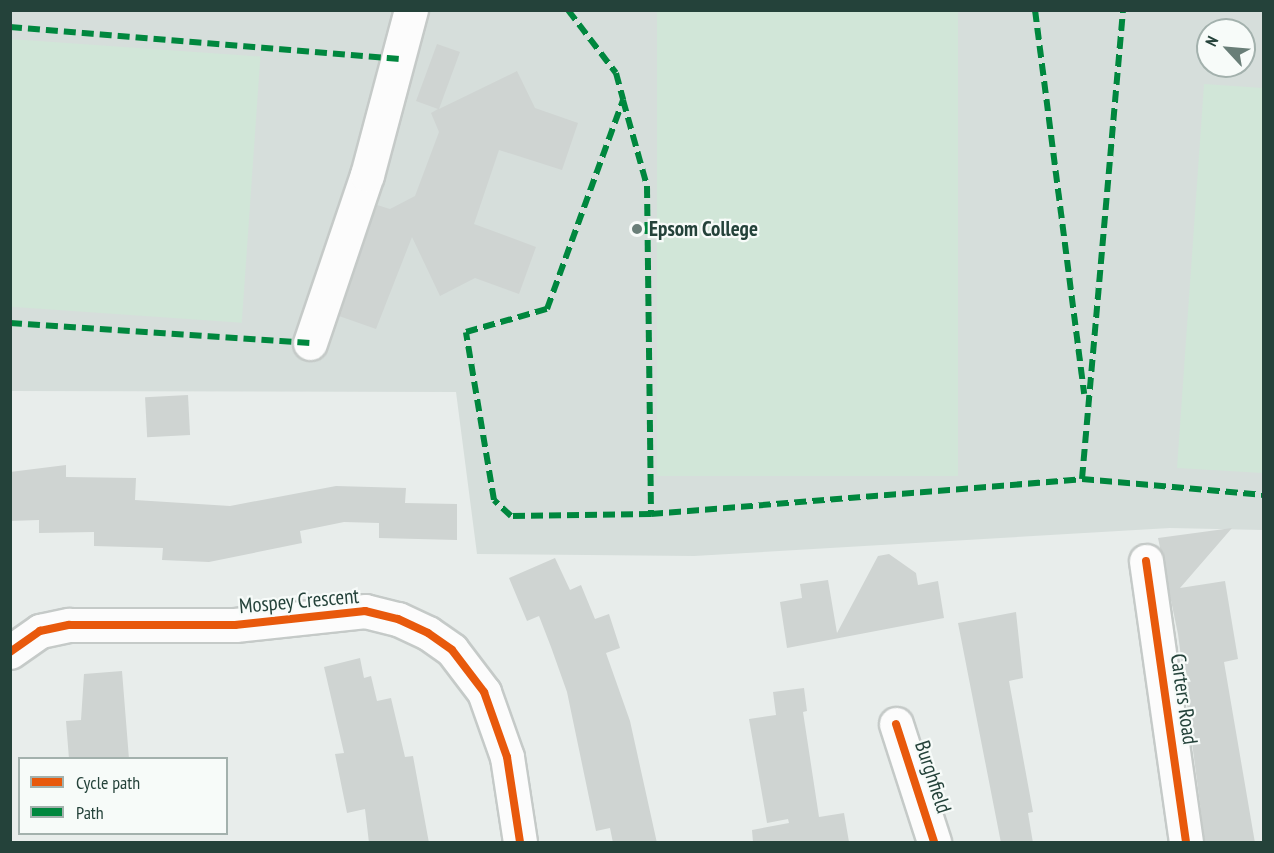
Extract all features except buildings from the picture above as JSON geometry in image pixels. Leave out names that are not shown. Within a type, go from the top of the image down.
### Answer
[{"type":"street","points":[[310,344],[367,175],[411,10]]},
{"type":"street","name":"Carters Road","points":[[1146,561],[1186,843]]},
{"type":"street","name":"Mospey Crescent","points":[[10,652],[40,631],[69,625],[235,625],[365,610],[398,619],[429,633],[452,650],[484,692],[507,757],[520,843]]},
{"type":"street","name":"Burghfield","points":[[896,724],[934,843]]},
{"type":"shaded area","name":"Epsom College","points":[[11,11],[1263,11],[1263,530],[1170,528],[694,556],[477,554],[456,392],[11,391]]},
{"type":"green space","points":[[657,11],[958,11],[958,476],[657,476]]},
{"type":"green space","points":[[10,39],[260,57],[242,323],[10,307]]},
{"type":"green space","points":[[1204,84],[1263,88],[1263,473],[1177,468]]},
{"type":"marked path","points":[[568,10],[616,73],[647,186],[651,514],[511,516],[494,500],[466,332],[547,309],[623,100]]},
{"type":"marked path","points":[[1035,10],[1084,394]]},
{"type":"marked path","points":[[651,514],[1082,479],[1123,10]]},
{"type":"marked path","points":[[10,27],[400,59]]},
{"type":"marked path","points":[[10,323],[310,343]]},
{"type":"marked path","points":[[1082,479],[1264,495]]},
{"type":"cycle path","points":[[1146,561],[1186,842]]},
{"type":"cycle path","points":[[10,652],[40,631],[69,625],[235,625],[365,611],[398,619],[428,633],[452,650],[484,692],[507,757],[520,842]]},
{"type":"cycle path","points":[[896,724],[934,842]]},
{"type":"place","name":"Epsom College","points":[[637,229]]}]
